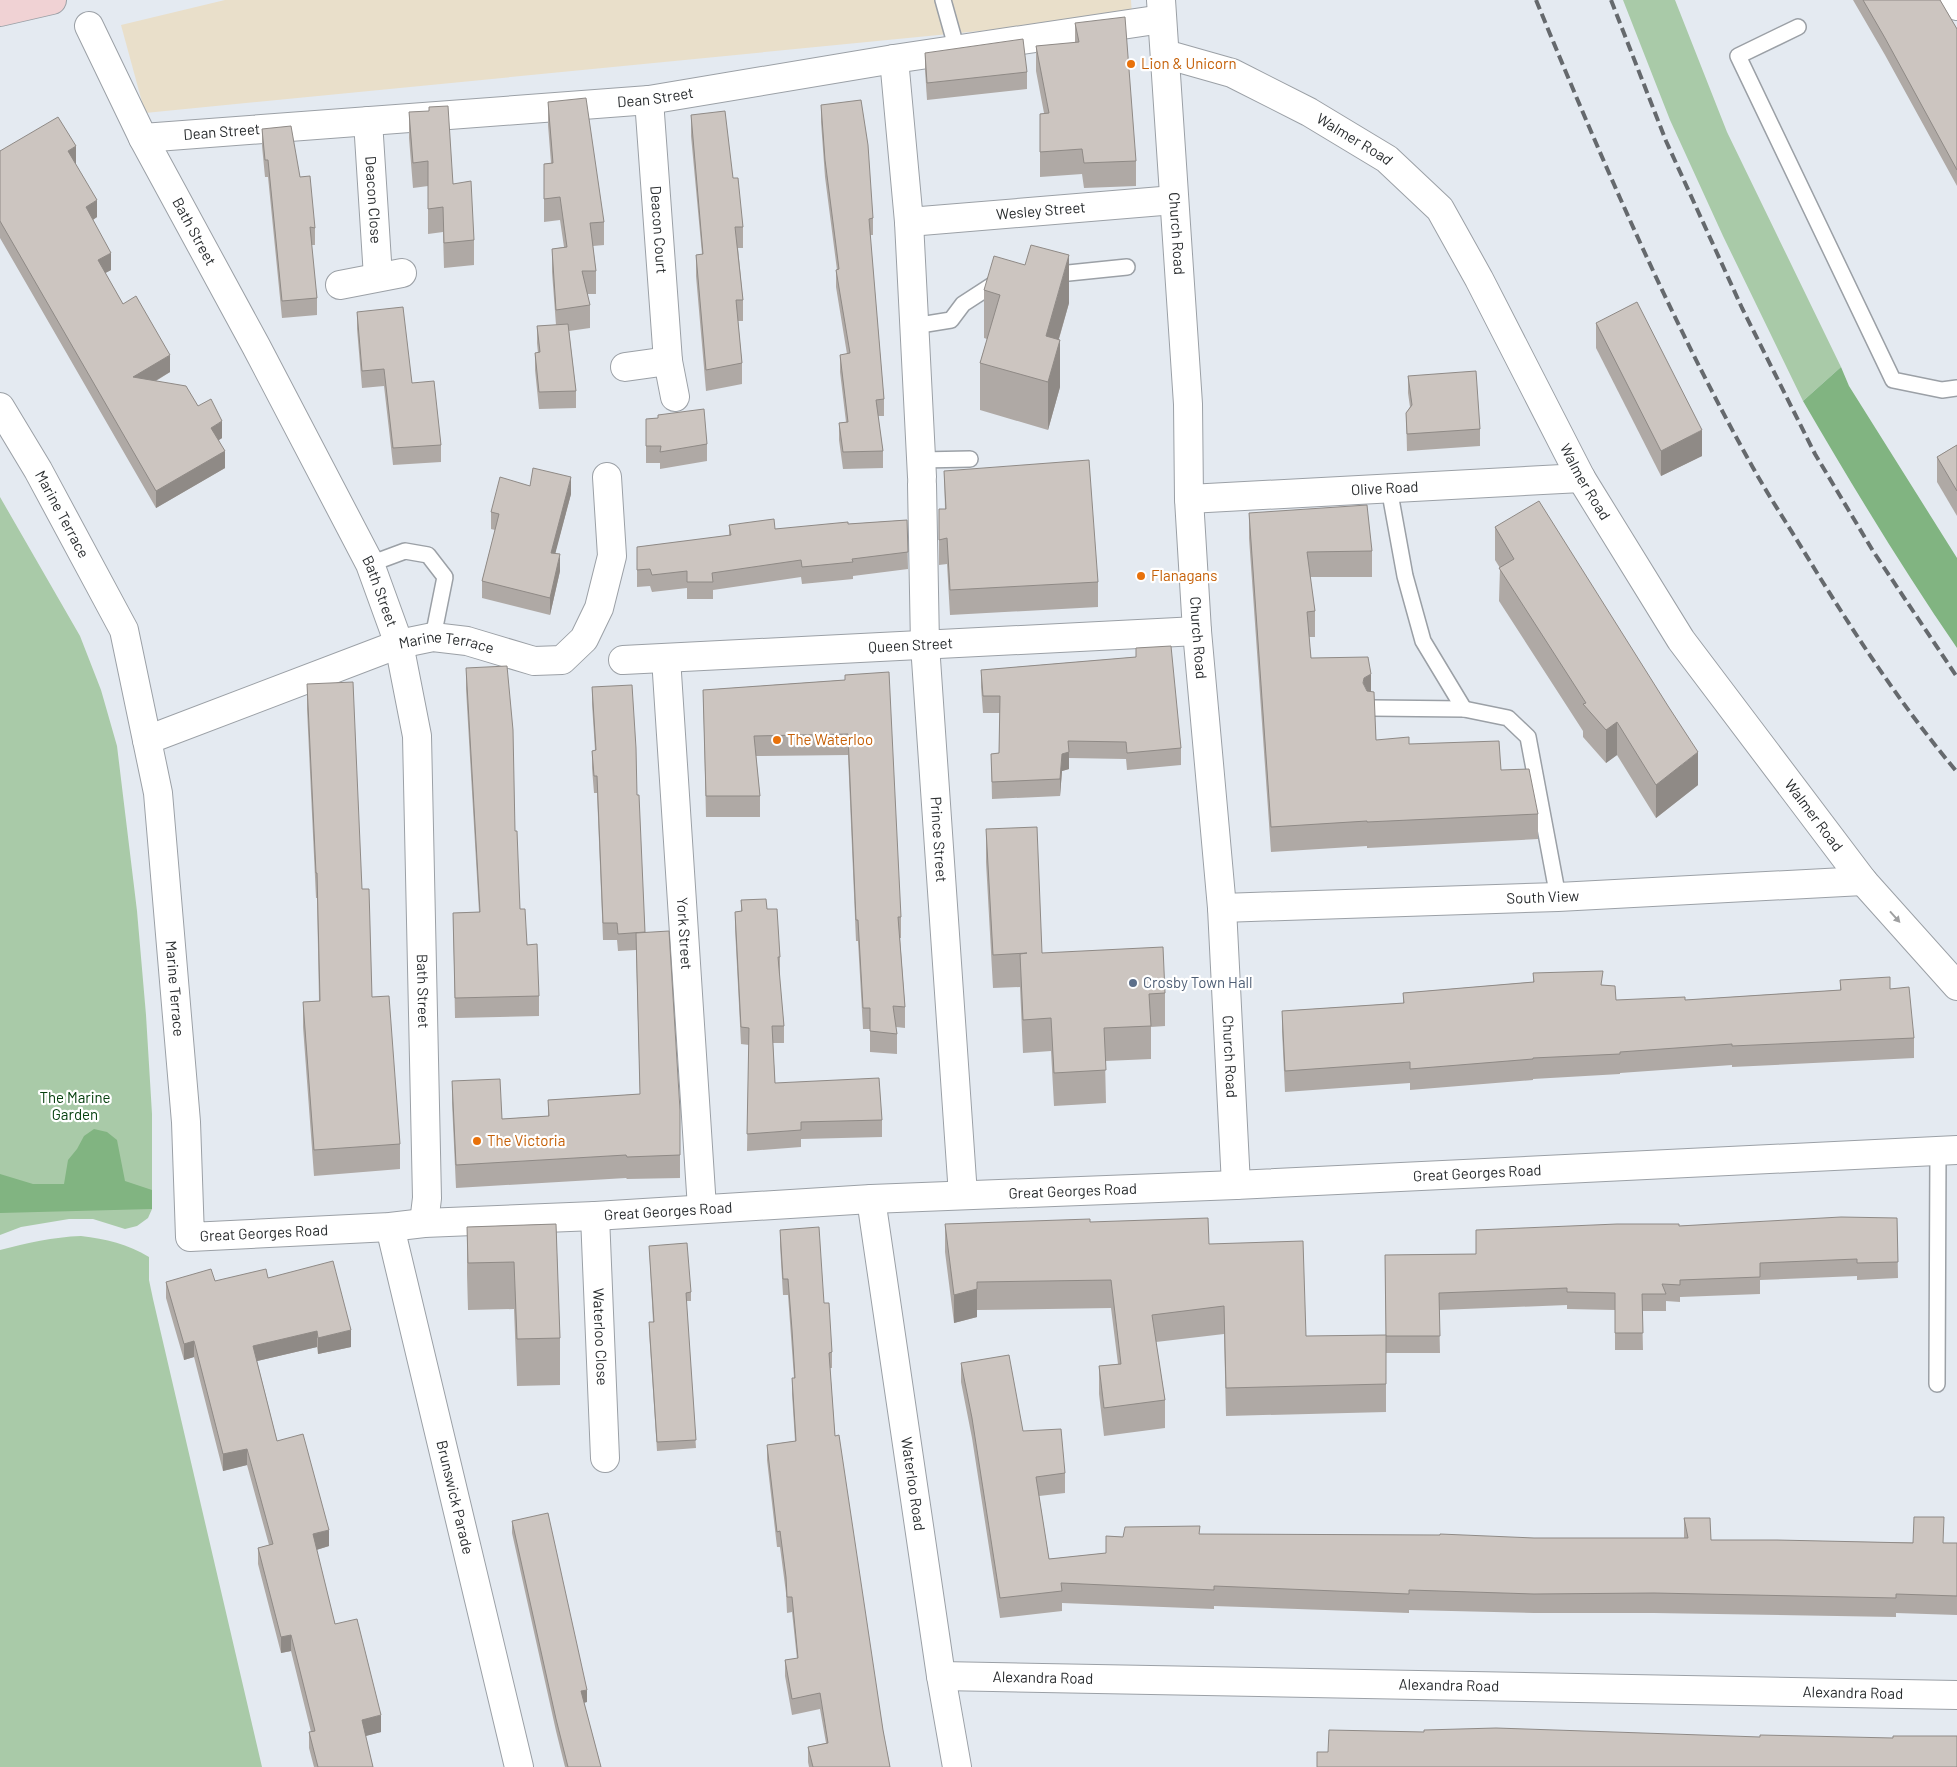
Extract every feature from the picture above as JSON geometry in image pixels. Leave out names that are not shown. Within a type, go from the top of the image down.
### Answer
[{"type":"street","points":[[14,6],[52,0]]},
{"type":"street","points":[[1953,0],[1957,6]]},
{"type":"street","name":"Dean Street","points":[[143,138],[649,100],[957,50],[1162,10]]},
{"type":"street","name":"Church Road","points":[[1162,10],[1188,404],[1189,499],[1197,631],[1222,908],[1236,1186]]},
{"type":"street","name":"Bath Street","points":[[89,26],[143,138],[256,346],[370,564],[399,644],[417,736],[427,1198],[424,1223]]},
{"type":"street","name":"Walmer Road","points":[[1165,54],[1232,73],[1309,112],[1387,159],[1440,209],[1479,278],[1581,478],[1681,640],[1863,881],[1957,986]]},
{"type":"street","points":[[894,59],[909,222],[922,474]]},
{"type":"street","name":"Deacon Court","points":[[649,100],[668,361],[674,397]]},
{"type":"street","name":"Deacon Close","points":[[340,285],[390,275],[368,121]]},
{"type":"street","name":"Wesley Street","points":[[909,222],[1174,200]]},
{"type":"street","points":[[625,368],[668,361]]},
{"type":"street","name":"Marine Terrace","points":[[0,407],[38,470],[124,630],[158,793],[186,1122],[190,1237]]},
{"type":"street","name":"Prince Street","points":[[922,474],[925,645],[963,1195]]},
{"type":"street","name":"Marine Terrace","points":[[148,740],[399,644],[433,637],[467,641],[534,661],[562,660],[584,639],[599,608],[612,556],[607,477]]},
{"type":"street","name":"Olive Road","points":[[1189,499],[1581,478]]},
{"type":"street","name":"Queen Street","points":[[623,660],[1197,631]]},
{"type":"street","name":"York Street","points":[[666,658],[702,1208]]},
{"type":"street","name":"South View","points":[[1222,908],[1558,897],[1863,881]]},
{"type":"street","name":"Great Georges Road","points":[[190,1237],[390,1227],[424,1223],[595,1216],[871,1199],[1236,1186],[1947,1150]]},
{"type":"street","name":"Waterloo Road","points":[[871,1199],[941,1676],[957,1767]]},
{"type":"street","name":"Waterloo Close","points":[[595,1216],[606,1458]]},
{"type":"street","name":"Brunswick Parade","points":[[390,1227],[519,1767]]},
{"type":"street","name":"Alexandra Road","points":[[941,1676],[1957,1695]]},
{"type":"lane","points":[[943,0],[957,50]]},
{"type":"lane","points":[[1798,27],[1738,56],[1893,380],[1942,390],[1957,388]]},
{"type":"lane","points":[[1033,276],[1081,273],[1127,267]]},
{"type":"lane","points":[[914,326],[951,320],[963,304],[1004,277],[1014,277]]},
{"type":"lane","points":[[922,474],[970,459]]},
{"type":"lane","points":[[1389,488],[1405,576],[1423,641],[1464,709]]},
{"type":"lane","points":[[370,564],[405,551],[428,555],[445,577],[433,637]]},
{"type":"lane","points":[[1372,708],[1464,709],[1508,718],[1528,738],[1558,897]]},
{"type":"lane","points":[[1937,1384],[1947,1150]]},
{"type":"shaded area","points":[[225,0],[1131,0],[1132,16],[145,113],[121,25]]},
{"type":"green space","points":[[1623,0],[1675,0],[1727,132],[1841,367],[1803,401],[1723,236],[1670,120]]},
{"type":"green space","points":[[1841,367],[1849,386],[1957,558],[1957,648],[1878,526],[1803,401]]},
{"type":"green space","name":"The Marine Garden","points":[[0,497],[80,636],[101,690],[117,746],[137,911],[152,1114],[152,1209],[148,1218],[137,1226],[125,1229],[93,1219],[69,1219],[21,1227],[0,1235]]},
{"type":"green space","points":[[94,1129],[107,1132],[117,1140],[125,1181],[152,1190],[152,1209],[0,1213],[0,1174],[33,1184],[64,1184],[68,1160],[84,1136]]},
{"type":"green space","points":[[81,1236],[117,1243],[149,1257],[149,1280],[153,1299],[262,1767],[0,1767],[0,1250],[40,1241]]},
{"type":"building","points":[[1863,0],[1940,0],[1957,29],[1957,170],[1885,38]]},
{"type":"building","points":[[1125,17],[1136,161],[1084,163],[1082,149],[1040,152],[1040,114],[1049,113],[1036,46],[1079,42],[1075,23]]},
{"type":"building","points":[[1023,39],[1027,72],[927,83],[925,53]]},
{"type":"building","points":[[586,98],[604,222],[590,223],[596,271],[582,271],[590,305],[556,310],[552,249],[567,247],[560,197],[544,199],[544,164],[553,163],[548,102]]},
{"type":"building","points":[[861,100],[868,145],[873,218],[869,219],[884,399],[876,400],[883,451],[843,452],[839,423],[848,422],[840,355],[850,353],[836,270],[839,269],[825,160],[821,105]]},
{"type":"building","points":[[448,106],[453,184],[471,181],[474,240],[444,243],[443,207],[428,209],[428,161],[413,163],[409,112],[429,111],[429,107]]},
{"type":"building","points":[[725,111],[733,178],[738,178],[743,227],[735,227],[743,300],[736,300],[742,363],[706,370],[696,255],[703,254],[691,115]]},
{"type":"building","points":[[58,117],[76,146],[68,151],[97,200],[86,207],[111,253],[98,260],[123,304],[136,296],[170,355],[133,377],[186,386],[198,406],[211,399],[222,421],[211,428],[225,451],[156,491],[0,221],[0,151]]},
{"type":"building","points":[[291,126],[300,177],[310,176],[315,228],[310,227],[317,298],[282,301],[268,160],[265,160],[262,129]]},
{"type":"building","points":[[1031,245],[1069,255],[1046,336],[1060,340],[1048,382],[980,363],[1000,295],[984,290],[994,256],[1025,265]]},
{"type":"building","points":[[1637,302],[1702,430],[1661,451],[1596,323]]},
{"type":"building","points":[[403,307],[412,383],[434,381],[441,445],[393,448],[384,369],[362,371],[357,312]]},
{"type":"building","points":[[568,324],[576,391],[539,392],[535,353],[540,352],[537,326]]},
{"type":"building","points":[[1476,371],[1480,429],[1407,434],[1406,413],[1412,405],[1408,376]]},
{"type":"building","points":[[704,409],[707,444],[660,452],[661,446],[646,446],[646,419],[658,418],[658,415]]},
{"type":"building","points":[[1957,445],[1957,491],[1937,457]]},
{"type":"building","points":[[1089,460],[1098,582],[950,590],[947,538],[939,540],[939,509],[946,509],[944,471]]},
{"type":"building","points":[[533,468],[571,477],[551,553],[560,554],[550,598],[482,581],[499,514],[491,512],[500,477],[530,486]]},
{"type":"building","points":[[1539,501],[1698,752],[1656,785],[1617,722],[1606,730],[1583,704],[1586,703],[1499,568],[1514,559],[1495,527]]},
{"type":"building","points":[[1367,505],[1372,551],[1307,552],[1315,611],[1307,612],[1311,658],[1368,657],[1371,674],[1364,678],[1363,683],[1367,691],[1374,692],[1376,740],[1409,737],[1409,744],[1499,741],[1501,770],[1529,769],[1538,814],[1271,827],[1249,513]]},
{"type":"building","points":[[774,519],[775,529],[848,522],[848,524],[907,520],[908,552],[852,559],[853,562],[802,567],[801,560],[712,573],[713,582],[687,582],[687,571],[652,575],[650,569],[637,570],[637,547],[731,535],[729,525]]},
{"type":"building","points":[[1171,646],[1181,748],[1127,753],[1126,742],[1068,741],[1069,752],[1062,754],[1060,779],[992,782],[991,754],[999,753],[1000,696],[983,696],[981,670],[1136,657],[1136,648]]},
{"type":"building","points":[[507,666],[513,730],[515,831],[517,831],[520,909],[525,909],[527,945],[537,944],[539,996],[455,998],[453,913],[480,912],[466,668]]},
{"type":"building","points":[[889,672],[901,917],[898,917],[905,1007],[893,1006],[897,1034],[870,1031],[870,1008],[863,1008],[858,920],[856,920],[848,734],[754,736],[760,796],[706,796],[703,690],[845,680],[845,675]]},
{"type":"building","points":[[353,682],[362,889],[369,889],[372,997],[389,996],[400,1144],[314,1150],[303,1002],[320,1001],[317,873],[307,684]]},
{"type":"building","points":[[632,685],[645,932],[618,934],[617,923],[603,923],[597,776],[594,776],[592,751],[596,750],[592,687]]},
{"type":"building","name":"Crosby Town Hall","points":[[1037,827],[1042,953],[1163,947],[1165,993],[1149,994],[1151,1026],[1104,1028],[1106,1070],[1054,1073],[1051,1018],[1023,1020],[1020,954],[1027,953],[993,955],[986,829]]},
{"type":"building","points":[[766,899],[767,909],[777,909],[780,957],[778,957],[784,1026],[772,1026],[775,1083],[879,1078],[882,1120],[801,1122],[801,1130],[747,1134],[749,1028],[741,1027],[735,912],[742,911],[741,900]]},
{"type":"building","points":[[669,931],[680,1110],[680,1155],[627,1157],[626,1155],[456,1165],[452,1081],[500,1079],[502,1119],[549,1116],[548,1100],[640,1094],[636,933]]},
{"type":"building","points":[[1603,971],[1601,985],[1615,986],[1616,1000],[1685,997],[1685,1000],[1841,990],[1840,980],[1890,977],[1890,989],[1909,987],[1914,1038],[1732,1046],[1732,1044],[1410,1069],[1410,1062],[1285,1071],[1282,1011],[1404,1003],[1403,993],[1534,982],[1533,973]]},
{"type":"building","points":[[1841,1217],[1897,1218],[1898,1262],[1857,1263],[1857,1259],[1760,1263],[1760,1277],[1680,1280],[1680,1285],[1662,1284],[1666,1294],[1642,1294],[1643,1333],[1615,1333],[1615,1293],[1567,1292],[1567,1288],[1439,1293],[1440,1336],[1386,1336],[1385,1255],[1476,1254],[1476,1230],[1617,1224],[1679,1224],[1679,1226]]},
{"type":"building","points":[[1208,1218],[1209,1244],[1303,1241],[1306,1336],[1386,1335],[1386,1384],[1226,1388],[1224,1306],[1152,1315],[1165,1400],[1104,1408],[1099,1366],[1121,1364],[1111,1280],[977,1282],[977,1289],[954,1295],[945,1224],[1090,1219],[1090,1222]]},
{"type":"building","points":[[556,1224],[560,1338],[517,1339],[514,1262],[468,1263],[467,1227]]},
{"type":"building","points":[[819,1227],[824,1303],[829,1303],[832,1352],[829,1353],[835,1436],[839,1435],[890,1767],[813,1767],[808,1747],[828,1743],[820,1693],[792,1699],[785,1660],[798,1658],[792,1597],[787,1597],[780,1531],[777,1532],[767,1445],[796,1441],[792,1378],[795,1378],[792,1330],[788,1279],[783,1279],[780,1230]]},
{"type":"building","points":[[687,1243],[691,1292],[686,1293],[696,1440],[657,1442],[649,1322],[654,1322],[649,1246]]},
{"type":"building","points":[[333,1261],[351,1330],[318,1338],[317,1331],[253,1346],[277,1441],[303,1434],[329,1530],[313,1534],[335,1624],[357,1619],[381,1715],[362,1720],[373,1767],[318,1767],[309,1732],[315,1731],[291,1635],[281,1637],[258,1548],[273,1544],[247,1449],[223,1454],[194,1341],[184,1344],[166,1282],[211,1269],[215,1281],[266,1269],[268,1278]]},
{"type":"building","points":[[1009,1355],[1023,1431],[1061,1429],[1065,1473],[1036,1477],[1049,1559],[1106,1553],[1106,1536],[1123,1537],[1125,1527],[1200,1526],[1199,1534],[1440,1534],[1534,1538],[1688,1538],[1684,1518],[1710,1518],[1711,1540],[1913,1543],[1914,1517],[1944,1517],[1943,1543],[1957,1543],[1957,1596],[1896,1594],[1896,1598],[1654,1593],[1534,1594],[1409,1590],[1409,1594],[1214,1586],[1214,1590],[1061,1583],[1062,1591],[1000,1598],[972,1418],[961,1363]]},
{"type":"building","points":[[548,1513],[587,1690],[581,1691],[601,1767],[568,1767],[512,1521]]},
{"type":"building","points":[[1496,1728],[1760,1737],[1760,1735],[1893,1738],[1893,1736],[1957,1736],[1957,1767],[1317,1767],[1317,1752],[1328,1752],[1329,1730],[1424,1732],[1424,1730]]},
{"type":"railway","points":[[1536,0],[1611,178],[1664,295],[1692,353],[1752,466],[1857,636],[1915,719],[1957,772]]},
{"type":"railway","points":[[1611,0],[1666,141],[1742,308],[1815,454],[1873,551],[1957,677]]},
{"type":"place","name":"Lion & Unicorn","points":[[1131,64]]},
{"type":"place","name":"Flanagans","points":[[1141,576]]},
{"type":"place","name":"The Waterloo","points":[[777,740]]},
{"type":"place","name":"Crosby Town Hall","points":[[1133,983]]},
{"type":"place","name":"The Victoria","points":[[477,1141]]}]
